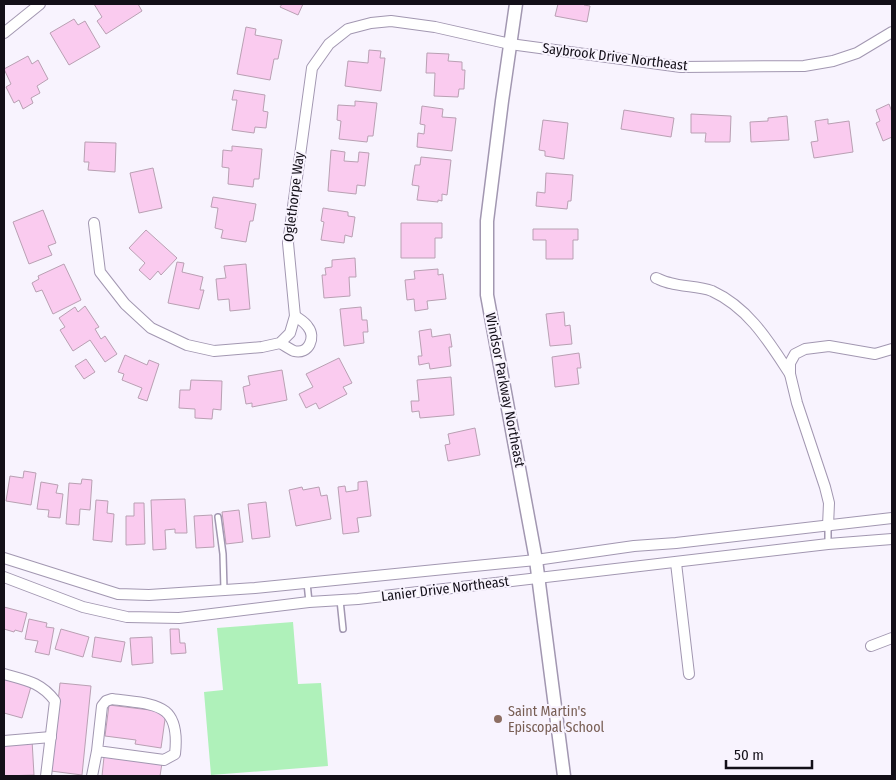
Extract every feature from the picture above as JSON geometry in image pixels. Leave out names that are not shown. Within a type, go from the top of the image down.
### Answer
[{"type":"street","points":[[4,33],[40,4]]},
{"type":"street","name":"Windsor Parkway Northeast","points":[[516,4],[487,221],[487,294],[539,578],[564,776]]},
{"type":"street","name":"Oglethorpe Way","points":[[295,316],[288,243],[312,68],[329,44],[348,29],[371,23],[391,21],[435,27],[510,44]]},
{"type":"street","name":"Saybrook Drive Northeast","points":[[510,44],[681,67],[804,66],[833,61],[855,54],[892,32]]},
{"type":"street","points":[[94,224],[100,272],[124,304],[151,328],[186,345],[214,351],[262,347],[280,343],[290,333],[295,316],[307,325],[311,333],[312,340],[303,351],[295,351],[280,343]]},
{"type":"street","points":[[656,278],[672,284],[711,291],[738,307],[761,330],[790,374]]},
{"type":"street","points":[[828,526],[829,503],[826,487],[797,403],[790,374],[790,363],[796,354],[805,349],[829,346],[850,348],[875,354],[892,349]]},
{"type":"street","name":"Lanier Drive Northeast","points":[[4,558],[118,594],[149,595],[255,588],[536,560],[634,546],[892,518]]},
{"type":"street","name":"Lanier Drive Northeast","points":[[4,577],[83,607],[127,617],[179,618],[892,538]]},
{"type":"street","points":[[676,563],[689,674]]},
{"type":"street","points":[[871,646],[892,638]]},
{"type":"street","points":[[4,674],[34,682],[48,691],[55,701],[46,776]]},
{"type":"street","points":[[92,776],[102,706],[106,701],[112,699],[160,706],[173,720],[177,736],[175,754],[170,758],[164,760],[97,751]]},
{"type":"street","points":[[4,731],[8,741],[51,737]]},
{"type":"lane","points":[[218,517],[223,554],[224,590]]},
{"type":"lane","points":[[828,526],[828,544]]},
{"type":"lane","points":[[307,582],[309,602]]},
{"type":"lane","points":[[340,600],[343,629]]},
{"type":"green space","points":[[293,622],[298,684],[321,683],[328,766],[211,775],[204,692],[223,690],[217,628]]},
{"type":"building","points":[[94,4],[138,4],[142,11],[106,34],[97,21],[102,17]]},
{"type":"building","points":[[282,4],[303,4],[298,15],[280,7]]},
{"type":"building","points":[[558,4],[585,4],[590,6],[587,22],[555,16]]},
{"type":"building","points":[[74,19],[78,25],[85,21],[100,47],[69,65],[50,33]]},
{"type":"building","points":[[246,27],[256,29],[255,35],[282,40],[278,59],[274,59],[270,80],[237,74]]},
{"type":"building","points":[[369,50],[381,51],[380,58],[385,58],[381,91],[345,86],[348,61],[368,63]]},
{"type":"building","points":[[427,53],[449,54],[448,61],[462,62],[462,70],[465,70],[464,89],[459,89],[458,97],[434,96],[435,73],[426,73]]},
{"type":"building","points":[[28,56],[32,64],[38,60],[48,79],[37,86],[40,93],[31,98],[33,103],[23,109],[19,100],[14,103],[6,87],[11,84],[4,69]]},
{"type":"building","points":[[234,90],[265,95],[263,111],[268,112],[266,128],[255,127],[254,133],[232,130],[237,100],[232,100]]},
{"type":"building","points":[[355,101],[377,103],[373,136],[368,136],[367,142],[339,139],[341,121],[337,120],[338,105],[355,106]]},
{"type":"building","points":[[889,104],[892,112],[892,137],[883,141],[876,123],[880,121],[876,110]]},
{"type":"building","points":[[422,106],[443,109],[442,117],[456,118],[452,151],[417,147],[418,133],[424,134],[425,125],[420,124]]},
{"type":"building","points":[[624,110],[674,118],[671,137],[621,129]]},
{"type":"building","points":[[691,114],[731,116],[730,142],[705,142],[706,133],[691,133]]},
{"type":"building","points":[[787,116],[789,140],[751,142],[750,122],[768,121],[768,118]]},
{"type":"building","points":[[828,119],[828,124],[849,121],[853,152],[814,158],[811,142],[818,141],[815,121]]},
{"type":"building","points":[[543,120],[568,123],[564,159],[545,156],[545,151],[539,150]]},
{"type":"building","points":[[85,142],[116,143],[115,172],[88,170],[89,162],[84,162]]},
{"type":"building","points":[[232,146],[262,149],[259,179],[254,179],[253,187],[228,184],[229,168],[222,167],[223,150],[232,151]]},
{"type":"building","points":[[331,150],[345,152],[344,161],[358,162],[359,152],[369,153],[365,186],[357,185],[356,194],[328,191]]},
{"type":"building","points":[[421,157],[451,160],[447,195],[442,194],[442,201],[417,200],[419,186],[412,185],[415,165],[420,165]]},
{"type":"building","points":[[153,168],[162,208],[139,213],[130,173]]},
{"type":"building","points":[[546,173],[573,175],[571,201],[568,201],[567,209],[536,206],[537,192],[545,193]]},
{"type":"building","points":[[213,197],[256,204],[246,242],[221,238],[223,230],[215,228],[218,208],[211,207]]},
{"type":"building","points":[[323,208],[348,212],[348,216],[355,217],[352,237],[345,235],[344,243],[321,240],[324,222],[321,221]]},
{"type":"building","points":[[43,210],[56,243],[48,246],[52,255],[29,264],[13,222]]},
{"type":"building","points":[[401,223],[442,223],[442,238],[435,238],[435,258],[401,258]]},
{"type":"building","points":[[533,229],[578,229],[578,240],[573,240],[573,259],[546,259],[546,240],[533,240]]},
{"type":"building","points":[[146,230],[177,258],[161,275],[158,271],[150,280],[139,270],[145,263],[129,248]]},
{"type":"building","points":[[355,258],[356,277],[349,277],[350,296],[324,298],[322,275],[326,275],[325,268],[332,267],[332,260]]},
{"type":"building","points":[[177,262],[184,263],[182,272],[203,277],[200,290],[204,290],[199,309],[168,303]]},
{"type":"building","points":[[64,264],[81,300],[53,314],[42,290],[36,292],[32,283],[39,279],[38,276]]},
{"type":"building","points":[[246,264],[250,309],[230,311],[229,299],[218,300],[216,279],[226,278],[224,266]]},
{"type":"building","points":[[438,269],[438,275],[443,274],[446,299],[427,301],[428,309],[415,311],[414,299],[407,300],[405,280],[415,279],[414,271]]},
{"type":"building","points":[[85,306],[99,327],[95,329],[101,339],[105,336],[117,354],[105,362],[90,340],[73,351],[60,330],[65,327],[59,318],[75,307],[78,312]]},
{"type":"building","points":[[361,307],[362,320],[367,320],[368,332],[363,332],[364,343],[344,346],[340,309]]},
{"type":"building","points":[[564,312],[565,326],[570,325],[572,344],[550,346],[546,314]]},
{"type":"building","points":[[431,329],[432,337],[450,334],[452,347],[449,347],[451,366],[430,369],[429,363],[419,365],[418,356],[422,356],[419,331]]},
{"type":"building","points":[[579,353],[581,368],[577,368],[579,384],[555,387],[552,357]]},
{"type":"building","points":[[125,355],[147,365],[149,360],[159,364],[147,401],[138,398],[142,388],[122,380],[124,374],[118,372]]},
{"type":"building","points":[[339,358],[352,383],[343,387],[347,394],[319,409],[316,403],[306,408],[299,394],[313,387],[306,374]]},
{"type":"building","points":[[86,359],[95,372],[84,379],[75,366]]},
{"type":"building","points":[[282,370],[287,400],[252,407],[252,403],[246,404],[243,387],[250,385],[248,376]]},
{"type":"building","points":[[451,377],[454,415],[420,418],[419,411],[412,412],[411,401],[419,401],[417,380]]},
{"type":"building","points":[[191,380],[222,381],[221,410],[213,409],[212,419],[195,418],[195,409],[179,408],[180,390],[190,390]]},
{"type":"building","points":[[475,428],[480,455],[448,461],[445,445],[450,444],[448,434]]},
{"type":"building","points":[[24,471],[36,473],[31,505],[6,501],[10,476],[23,478]]},
{"type":"building","points":[[82,479],[92,480],[90,510],[80,509],[79,525],[66,524],[69,483],[81,484]]},
{"type":"building","points":[[367,481],[371,516],[357,518],[359,532],[343,534],[338,487],[345,486],[346,492],[358,490],[358,482]]},
{"type":"building","points":[[41,482],[58,485],[56,493],[63,494],[60,518],[48,517],[49,510],[37,509]]},
{"type":"building","points":[[302,487],[303,490],[319,487],[321,496],[327,495],[331,519],[296,526],[289,490]]},
{"type":"building","points":[[185,499],[187,533],[175,533],[175,529],[165,530],[166,549],[153,550],[151,500]]},
{"type":"building","points":[[96,500],[108,501],[107,513],[114,514],[112,542],[93,540]]},
{"type":"building","points":[[266,502],[270,537],[252,539],[248,504]]},
{"type":"building","points":[[134,503],[144,503],[145,544],[126,545],[126,516],[134,516]]},
{"type":"building","points":[[239,510],[243,542],[226,544],[222,512]]},
{"type":"building","points":[[212,515],[214,547],[196,548],[194,516]]},
{"type":"building","points":[[4,607],[27,613],[22,632],[4,629]]},
{"type":"building","points":[[29,619],[47,623],[46,627],[54,628],[49,655],[35,652],[38,641],[25,639]]},
{"type":"building","points":[[61,629],[89,637],[83,657],[55,649]]},
{"type":"building","points":[[170,629],[179,629],[180,643],[185,643],[186,653],[171,654]]},
{"type":"building","points":[[95,637],[125,642],[121,662],[92,657]]},
{"type":"building","points":[[152,637],[153,663],[132,665],[130,638]]},
{"type":"building","points":[[4,676],[32,683],[22,718],[4,713]]},
{"type":"building","points":[[60,683],[91,686],[82,775],[51,771]]},
{"type":"building","points":[[109,705],[166,712],[161,748],[135,744],[136,740],[105,736]]},
{"type":"building","points":[[32,740],[34,775],[4,776],[4,742]]},
{"type":"building","points":[[104,757],[162,763],[160,776],[102,776]]},
{"type":"place","name":"Saint Martin's Episcopal School","points":[[498,719]]}]
